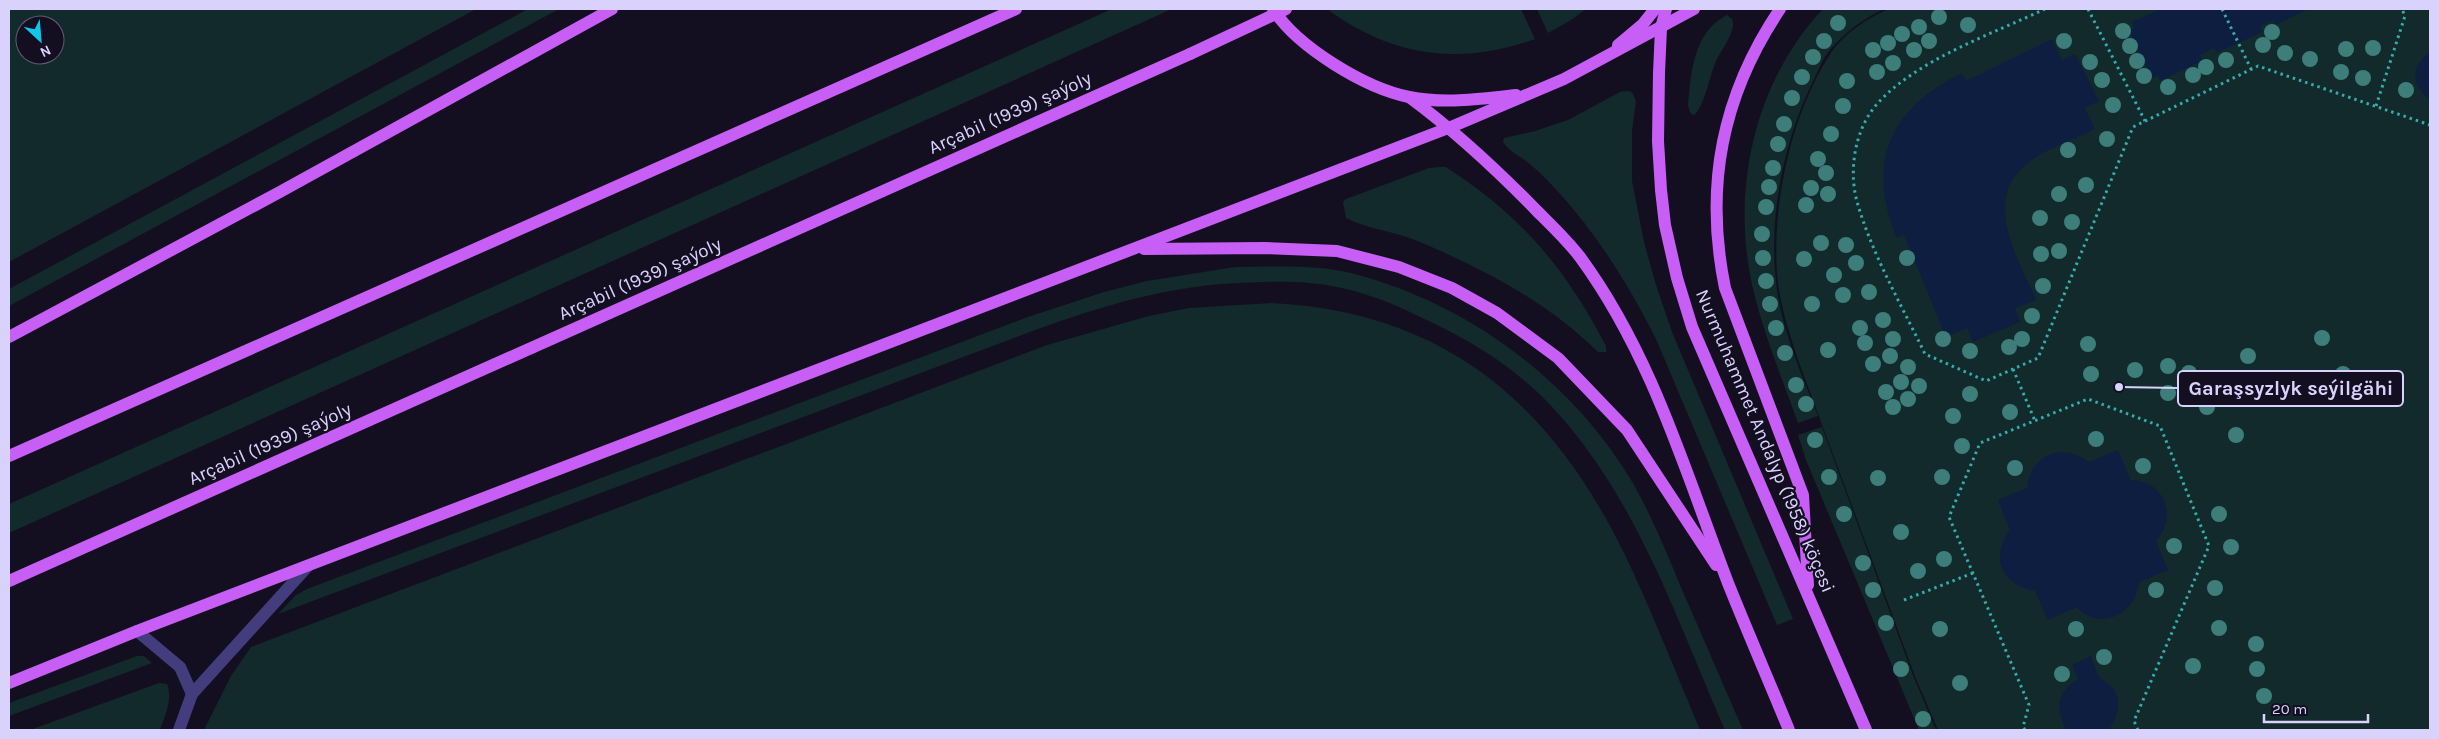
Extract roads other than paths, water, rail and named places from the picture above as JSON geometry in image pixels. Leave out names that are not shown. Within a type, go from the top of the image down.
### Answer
[{"type":"main road","points":[[9,337],[278,193],[612,9]]},
{"type":"main road","points":[[9,456],[1016,9]]},
{"type":"main road","points":[[1273,9],[1280,19],[1310,48],[1359,77],[1409,97],[1451,127],[1555,229],[1579,256],[1609,299],[1634,345],[1669,421],[1728,583],[1789,730]]},
{"type":"main road","name":"Arçabil (1939) şaýoly","points":[[9,581],[1190,54],[1286,9]]},
{"type":"main road","points":[[1409,97],[1470,100],[1518,94],[1564,79],[1606,55],[1642,24],[1655,9]]},
{"type":"main road","name":"Nurmuhammet Andalyp (1958) köçesi","points":[[1666,9],[1661,28],[1658,141],[1665,225],[1677,278],[1692,328],[1866,730]]},
{"type":"main road","points":[[9,683],[137,631],[1451,127],[1564,79],[1694,9]]},
{"type":"main road","points":[[1780,9],[1760,38],[1731,104],[1719,162],[1717,234],[1718,253],[1725,288],[1803,495],[1809,595]]},
{"type":"main road","points":[[1135,249],[1266,248],[1337,251],[1399,267],[1452,288],[1497,313],[1558,358],[1627,430],[1728,583]]},
{"type":"lane","points":[[179,730],[192,694],[308,566]]},
{"type":"lane","points":[[137,631],[180,667],[192,694]]},
{"type":"water","points":[[2160,9],[2309,9],[2275,25],[2273,20],[2260,26],[2262,32],[2217,53],[2214,48],[2200,55],[2203,60],[2160,81],[2158,75],[2152,78],[2129,30],[2134,28],[2132,22]]},
{"type":"water","points":[[2052,39],[2062,60],[2075,54],[2099,101],[2085,108],[2095,129],[2034,158],[2013,178],[2007,194],[2005,212],[2008,230],[2021,267],[2036,300],[2015,308],[2020,322],[1973,342],[1967,328],[1946,337],[1904,235],[1897,238],[1888,211],[1884,186],[1885,162],[1890,140],[1901,121],[1917,103],[1937,87],[1962,73],[1966,81]]},
{"type":"water","points":[[2430,52],[2430,100],[2419,88],[2415,76],[2419,64]]},
{"type":"water","points":[[2118,450],[2131,480],[2152,486],[2160,493],[2164,502],[2167,511],[2166,521],[2163,531],[2156,541],[2168,570],[2139,582],[2137,593],[2132,603],[2116,616],[2106,619],[2096,618],[2086,615],[2077,607],[2048,620],[2035,591],[2014,583],[2002,569],[2000,550],[2010,530],[1998,500],[2027,488],[2029,476],[2034,467],[2049,455],[2059,452],[2069,453],[2089,462]]},
{"type":"water","points":[[2091,656],[2100,678],[2110,685],[2117,695],[2116,717],[2110,728],[2111,730],[2066,730],[2059,707],[2061,695],[2070,684],[2078,679],[2072,665]]},
{"type":"place","name":"Garaşsyzlyk seýilgähi","points":[[2119,387]]}]
